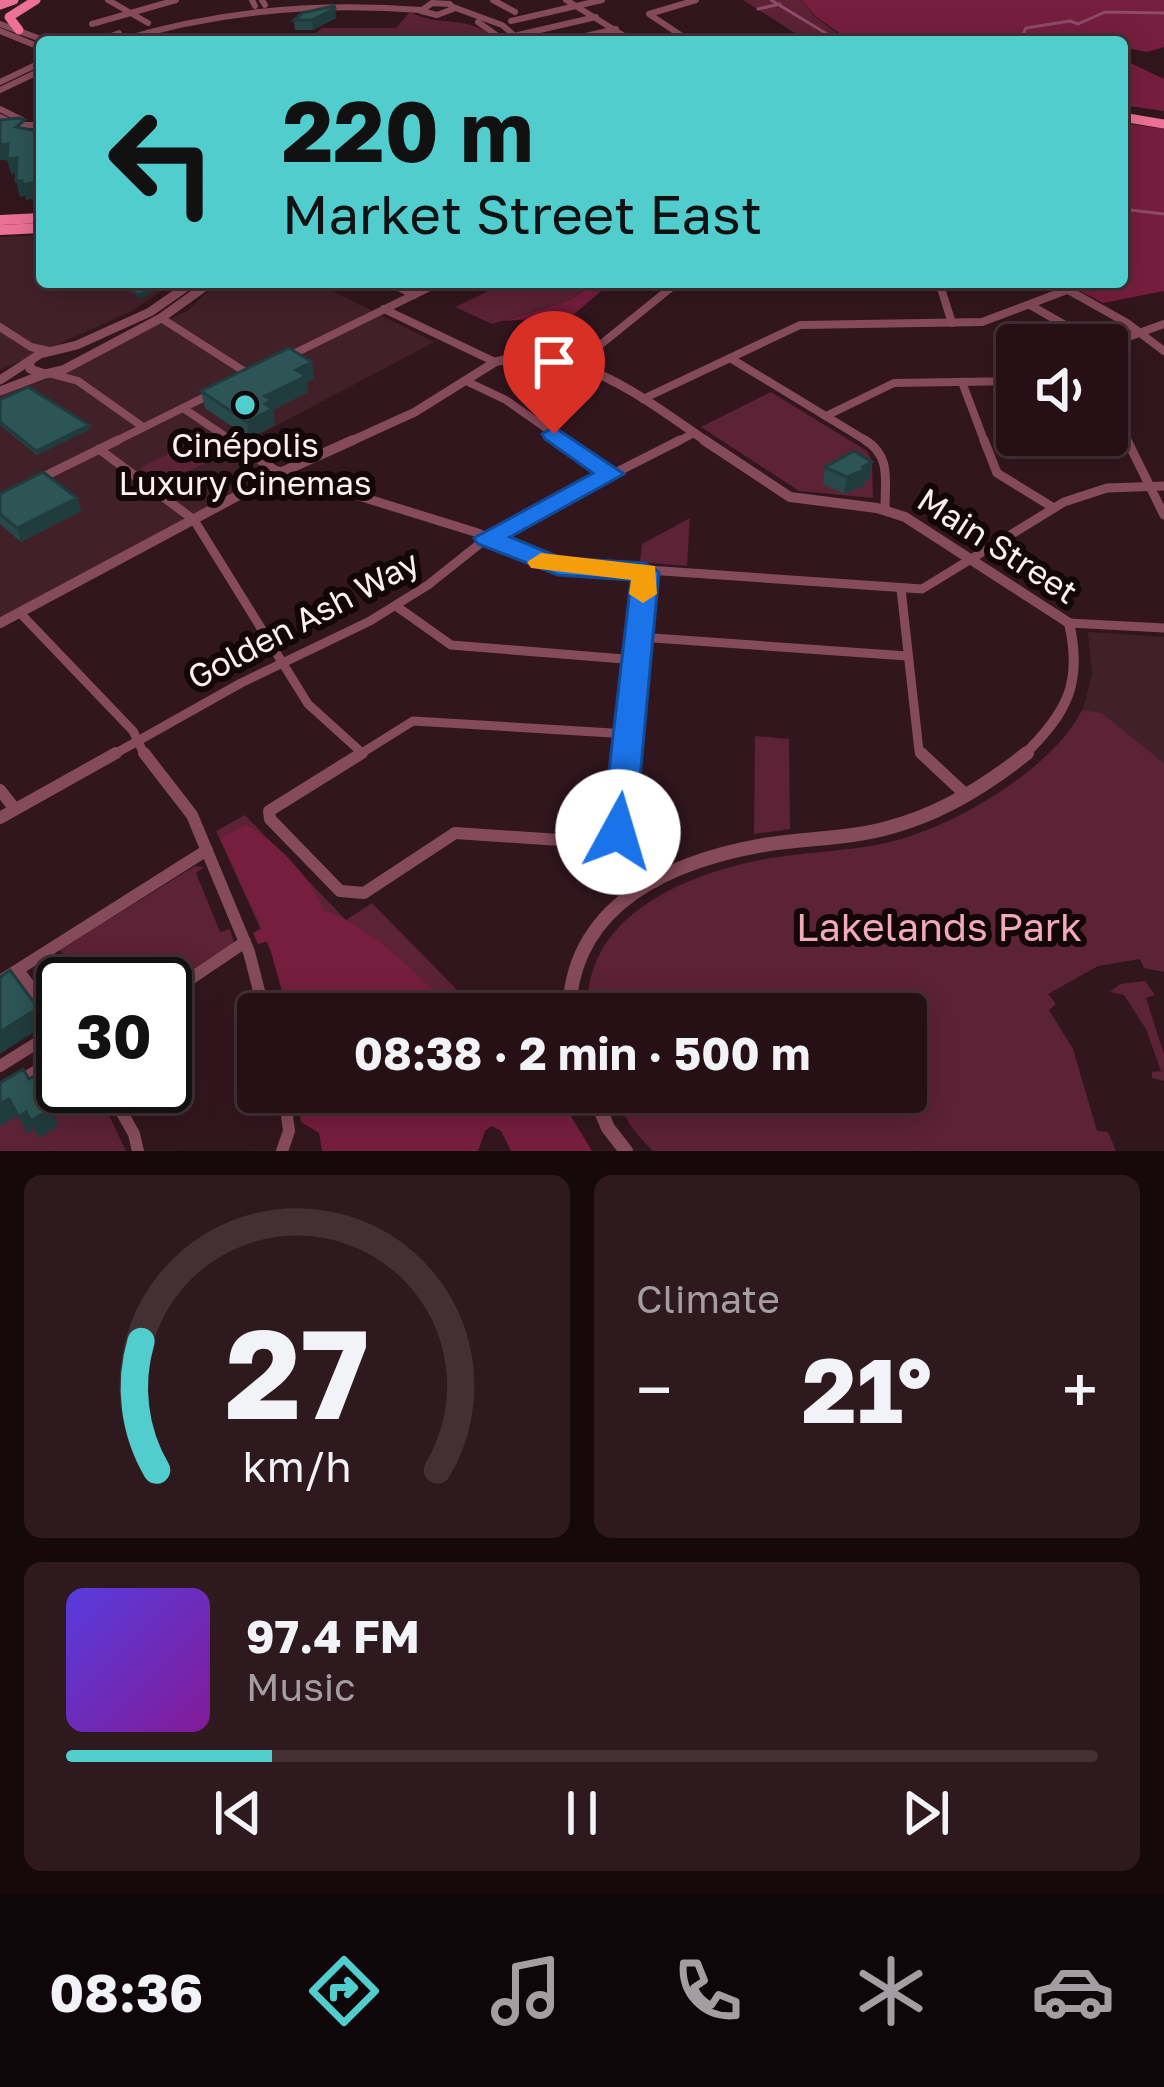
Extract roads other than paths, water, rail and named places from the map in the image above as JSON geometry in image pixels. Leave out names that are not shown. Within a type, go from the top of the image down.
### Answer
[{"type":"main road","points":[[0,10],[14,0]]},
{"type":"main road","points":[[0,10],[36,0]]},
{"type":"main road","points":[[20,30],[9,17],[36,0]]},
{"type":"main road","points":[[1128,114],[1164,120]]},
{"type":"main road","points":[[0,220],[36,218]]},
{"type":"main road","points":[[0,230],[36,227]]},
{"type":"street","points":[[108,0],[148,23]]},
{"type":"street","points":[[145,0],[154,6]]},
{"type":"street","points":[[92,24],[176,0]]},
{"type":"street","points":[[388,0],[445,4],[495,21],[516,36]]},
{"type":"street","points":[[494,0],[492,4],[515,12]]},
{"type":"street","points":[[566,0],[626,36]]},
{"type":"street","points":[[511,21],[602,0]]},
{"type":"street","points":[[682,36],[649,14],[696,0]]},
{"type":"street","points":[[134,36],[255,2],[354,3],[421,10],[445,4]]},
{"type":"street","points":[[421,10],[445,4],[498,36]]},
{"type":"street","points":[[112,36],[195,10]]},
{"type":"street","points":[[530,36],[596,17]]},
{"type":"street","points":[[0,27],[36,37]]},
{"type":"street","points":[[0,27],[36,45]]},
{"type":"street","points":[[586,36],[616,29]]},
{"type":"street","points":[[0,86],[36,67]]},
{"type":"street","points":[[0,113],[17,125],[36,125]]},
{"type":"street","points":[[0,380],[160,307],[185,288]]},
{"type":"street","points":[[0,391],[70,365],[161,318],[204,288]]},
{"type":"street","points":[[401,288],[414,295]]},
{"type":"street","points":[[234,383],[428,288]]},
{"type":"street","points":[[574,365],[670,288]]},
{"type":"street","points":[[941,288],[952,323]]},
{"type":"street","points":[[1063,288],[1164,351]]},
{"type":"street","points":[[643,399],[800,325],[982,322],[1066,290]]},
{"type":"street","points":[[1030,305],[1065,324]]},
{"type":"street","points":[[384,310],[495,362]]},
{"type":"street","points":[[161,318],[250,375]]},
{"type":"street","points":[[1128,335],[1164,324]]},
{"type":"street","points":[[0,327],[22,342],[71,355],[78,381]]},
{"type":"street","points":[[22,342],[34,372],[78,381],[143,427]]},
{"type":"street","name":"Main Street","points":[[495,362],[532,356],[574,365],[613,380],[801,501],[885,507],[1069,623],[1076,676],[1064,712],[1027,752],[926,816],[890,828],[744,849],[654,882],[606,914],[584,940],[571,971],[570,993]]},
{"type":"street","points":[[730,358],[883,452],[885,507]]},
{"type":"street","points":[[0,622],[282,472],[415,412],[495,362]]},
{"type":"street","points":[[466,380],[506,400],[611,474]]},
{"type":"street","points":[[826,416],[894,383],[996,381]]},
{"type":"street","points":[[962,382],[997,473],[1054,508]]},
{"type":"street","points":[[30,483],[215,392]]},
{"type":"street","points":[[183,408],[282,472],[487,538],[558,566],[902,589],[932,587],[1054,508],[1101,490],[1164,485]]},
{"type":"street","name":"Golden Ash Way","points":[[0,818],[138,740],[396,606],[487,538],[694,433]]},
{"type":"street","points":[[1128,441],[1164,515]]},
{"type":"street","points":[[99,449],[194,520],[308,704],[360,751]]},
{"type":"street","points":[[619,844],[645,572]]},
{"type":"street","points":[[902,589],[920,752],[965,794]]},
{"type":"street","points":[[396,606],[451,645],[636,660]]},
{"type":"street","points":[[21,614],[138,740],[148,764],[192,815],[245,942],[259,993]]},
{"type":"street","points":[[1069,623],[1164,628]]},
{"type":"street","points":[[638,637],[907,656]]},
{"type":"street","points":[[629,734],[426,718],[399,727],[268,811],[270,819],[340,891],[364,892],[454,833],[619,844],[654,882]]},
{"type":"street","points":[[0,790],[15,809]]},
{"type":"street","points":[[0,981],[207,850]]},
{"type":"street","points":[[192,978],[245,942]]},
{"type":"street","points":[[17,970],[36,995]]},
{"type":"street","points":[[0,1066],[36,1045]]},
{"type":"street","points":[[0,1093],[36,1071]]},
{"type":"street","points":[[123,1113],[138,1151]]},
{"type":"street","points":[[282,1151],[289,1131],[287,1113]]},
{"type":"street","points":[[602,1113],[626,1151]]},
{"type":"waterway","points":[[771,0],[778,4]]},
{"type":"waterway","points":[[758,9],[778,4]]},
{"type":"waterway","points":[[778,4],[830,36]]},
{"type":"waterway","points":[[1025,36],[1026,28],[1070,21],[1078,24],[1105,12],[1164,13]]},
{"type":"waterway","points":[[1128,210],[1164,214]]},
{"type":"place","name":"Cinépolis Luxury Cinemas","points":[[245,405]]},
{"type":"park label","name":"Lakelands Park","points":[[939,926]]}]
